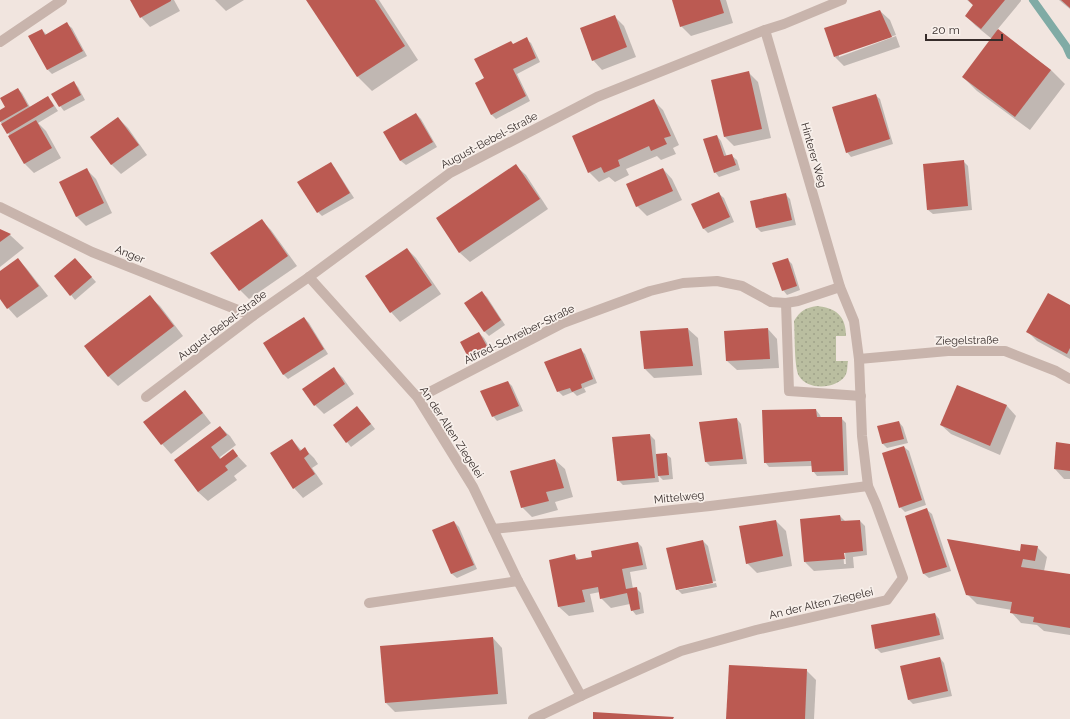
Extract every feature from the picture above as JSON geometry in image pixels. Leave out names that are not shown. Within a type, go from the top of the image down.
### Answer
[{"type":"street","points":[[0,42],[62,0]]},
{"type":"street","name":"August-Bebel-Straße","points":[[146,397],[253,316],[309,277],[450,173],[597,97],[842,0]]},
{"type":"street","name":"Hinterer Weg","points":[[765,30],[840,288]]},
{"type":"street","name":"Anger","points":[[0,207],[92,252],[253,316]]},
{"type":"street","name":"An der Alten Ziegelei","points":[[309,277],[418,398],[473,487],[518,581],[581,696]]},
{"type":"street","name":"Alfred-Schreiber-Straße","points":[[418,398],[563,323],[650,291],[683,283],[717,281],[742,286],[771,302],[786,303],[798,301],[840,288]]},
{"type":"street","name":"An der Alten Ziegelei","points":[[533,719],[681,651],[756,630],[887,600],[903,578],[868,486],[862,436],[859,359],[854,321],[840,288]]},
{"type":"street","points":[[786,303],[789,391],[861,396]]},
{"type":"street","name":"Ziegelstraße","points":[[859,359],[948,351],[1005,351],[1056,371],[1070,380]]},
{"type":"street","name":"Mittelweg","points":[[493,529],[710,506],[868,486]]},
{"type":"street","points":[[369,603],[518,581]]},
{"type":"green space","points":[[817,306],[830,309],[839,314],[846,329],[846,336],[836,336],[836,361],[848,361],[847,371],[841,380],[829,386],[815,386],[809,384],[803,381],[797,372],[794,321],[804,310]]},
{"type":"building","points":[[130,0],[171,0],[171,1],[140,18]]},
{"type":"building","points":[[306,0],[375,0],[405,46],[357,77]]},
{"type":"building","points":[[672,0],[720,0],[724,13],[680,27]]},
{"type":"building","points":[[968,0],[1005,0],[981,29],[965,16],[973,5]]},
{"type":"building","points":[[1061,0],[1070,0],[1070,8]]},
{"type":"building","points":[[880,10],[892,37],[834,57],[824,28]]},
{"type":"building","points":[[615,15],[627,47],[592,61],[580,28]]},
{"type":"building","points":[[67,22],[83,51],[47,70],[28,36],[42,29],[45,35]]},
{"type":"building","points":[[998,29],[1051,70],[1015,117],[962,77]]},
{"type":"building","points":[[527,37],[536,58],[513,69],[526,96],[491,115],[475,83],[484,78],[474,59],[511,41],[513,44]]},
{"type":"building","points":[[749,71],[762,129],[724,137],[711,80]]},
{"type":"building","points":[[74,81],[81,95],[59,107],[51,94]]},
{"type":"building","points":[[18,88],[28,106],[0,122],[0,110],[5,107],[0,98]]},
{"type":"building","points":[[876,94],[890,139],[846,153],[832,107]]},
{"type":"building","points":[[48,96],[54,106],[7,134],[1,124]]},
{"type":"building","points":[[654,99],[671,136],[664,138],[667,144],[651,151],[649,146],[618,160],[620,166],[604,173],[601,167],[588,173],[572,136]]},
{"type":"building","points":[[416,113],[433,142],[400,161],[383,132]]},
{"type":"building","points":[[118,117],[139,145],[111,165],[90,137]]},
{"type":"building","points":[[36,120],[52,148],[24,164],[8,136]]},
{"type":"building","points":[[717,135],[724,156],[732,154],[736,165],[714,173],[703,139]]},
{"type":"building","points":[[964,160],[968,206],[927,210],[923,164]]},
{"type":"building","points":[[331,162],[350,193],[317,213],[297,182]]},
{"type":"building","points":[[516,164],[540,199],[459,253],[436,218]]},
{"type":"building","points":[[87,168],[104,203],[76,217],[59,182]]},
{"type":"building","points":[[663,168],[673,191],[636,207],[626,184]]},
{"type":"building","points":[[719,192],[730,217],[703,229],[691,204]]},
{"type":"building","points":[[786,193],[792,220],[756,228],[750,201]]},
{"type":"building","points":[[262,219],[288,256],[239,291],[210,253]]},
{"type":"building","points":[[0,229],[11,234],[0,242]]},
{"type":"building","points":[[407,248],[432,285],[390,313],[365,276]]},
{"type":"building","points":[[18,258],[39,286],[7,309],[0,299],[0,271]]},
{"type":"building","points":[[75,258],[92,277],[70,296],[54,276]]},
{"type":"building","points":[[788,258],[797,286],[782,291],[772,263]]},
{"type":"building","points":[[482,291],[501,320],[484,332],[464,303]]},
{"type":"building","points":[[1048,293],[1070,305],[1070,348],[1067,354],[1026,332]]},
{"type":"building","points":[[150,295],[174,326],[108,377],[84,346]]},
{"type":"building","points":[[304,317],[324,349],[283,375],[263,343]]},
{"type":"building","points":[[688,328],[693,366],[644,369],[640,331]]},
{"type":"building","points":[[768,328],[770,359],[726,361],[724,331]]},
{"type":"building","points":[[479,332],[488,348],[468,357],[460,342]]},
{"type":"building","points":[[581,348],[593,379],[581,384],[582,388],[572,392],[570,388],[557,392],[544,362]]},
{"type":"building","points":[[334,367],[345,384],[314,406],[302,389]]},
{"type":"building","points":[[508,381],[519,406],[492,417],[480,391]]},
{"type":"building","points":[[957,385],[1007,405],[990,446],[940,425]]},
{"type":"building","points":[[185,390],[203,413],[161,445],[143,422]]},
{"type":"building","points":[[357,406],[371,424],[346,443],[333,425]]},
{"type":"building","points":[[816,409],[817,417],[842,417],[844,471],[812,472],[811,461],[764,463],[762,410]]},
{"type":"building","points":[[737,418],[743,459],[705,462],[699,422]]},
{"type":"building","points":[[899,421],[904,439],[882,444],[877,426]]},
{"type":"building","points":[[220,426],[227,435],[211,447],[220,459],[233,449],[238,456],[225,466],[228,470],[198,492],[174,460]]},
{"type":"building","points":[[650,434],[655,478],[617,481],[612,437]]},
{"type":"building","points":[[292,439],[300,451],[305,447],[309,454],[304,458],[315,474],[293,489],[270,453]]},
{"type":"building","points":[[1056,442],[1070,444],[1070,471],[1054,469]]},
{"type":"building","points":[[904,446],[922,500],[899,508],[882,453]]},
{"type":"building","points":[[667,453],[669,475],[658,476],[656,454]]},
{"type":"building","points":[[555,459],[564,488],[546,492],[549,501],[521,508],[510,471]]},
{"type":"building","points":[[927,508],[947,567],[923,574],[905,516]]},
{"type":"building","points":[[840,515],[841,521],[860,520],[863,551],[844,553],[845,559],[804,562],[800,519]]},
{"type":"building","points":[[776,520],[783,556],[746,564],[739,526]]},
{"type":"building","points":[[454,521],[474,565],[451,574],[432,530]]},
{"type":"building","points":[[947,539],[1020,551],[1021,544],[1038,546],[1035,561],[1023,559],[1021,567],[1070,574],[1070,628],[1033,622],[1034,617],[1010,613],[1012,602],[966,595]]},
{"type":"building","points":[[703,540],[713,583],[676,590],[666,548]]},
{"type":"building","points":[[638,542],[643,565],[622,569],[626,589],[637,587],[640,609],[631,611],[627,593],[600,599],[598,587],[582,590],[585,602],[558,607],[549,560],[575,554],[576,560],[592,557],[591,551]]},
{"type":"building","points":[[935,613],[940,635],[875,649],[871,625]]},
{"type":"building","points":[[493,637],[498,694],[385,703],[380,646]]},
{"type":"building","points":[[940,657],[948,691],[908,700],[900,666]]},
{"type":"building","points":[[729,665],[807,669],[805,719],[726,719]]},
{"type":"building","points":[[593,712],[674,717],[673,719],[593,719]]},
{"type":"waterway","points":[[1033,0],[1066,46],[1070,55]]}]
